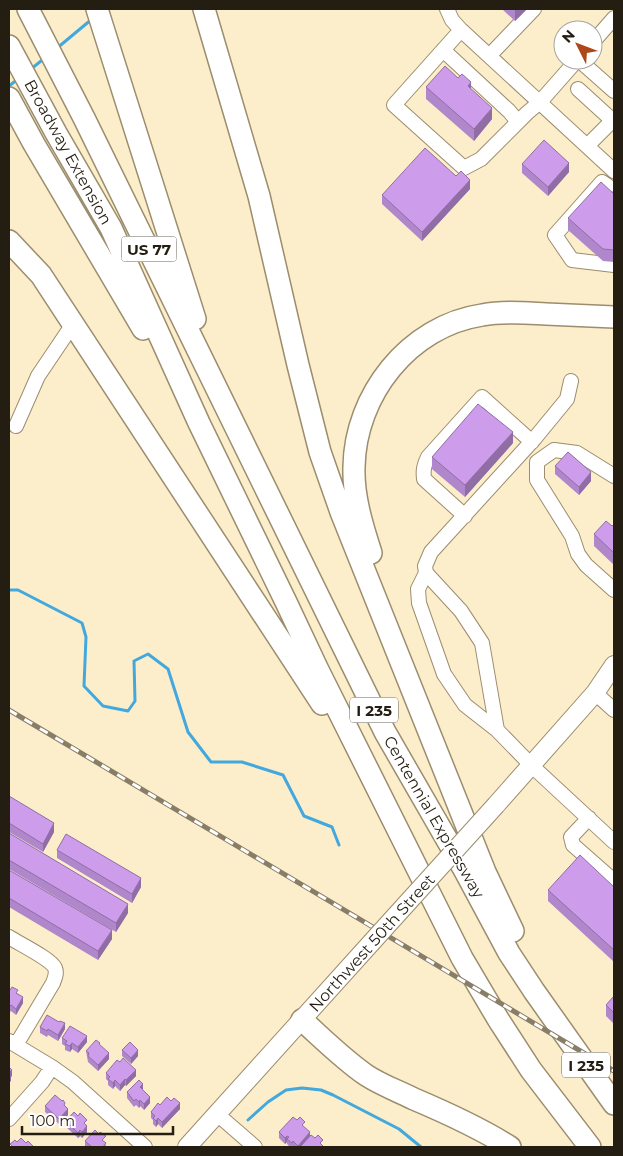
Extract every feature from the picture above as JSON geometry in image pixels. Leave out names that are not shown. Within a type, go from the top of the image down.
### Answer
[{"type":"highway","name":"Broadway Extension","points":[[28,9],[214,381]]},
{"type":"highway","points":[[97,9],[214,381]]},
{"type":"highway","points":[[204,9],[259,196],[320,452],[341,512],[485,872],[558,1026]]},
{"type":"highway","name":"Broadway Extension","points":[[9,46],[56,133],[111,228],[199,423]]},
{"type":"highway","points":[[9,98],[34,144],[199,423]]},
{"type":"highway","points":[[9,241],[41,275],[372,781]]},
{"type":"highway","points":[[421,712],[363,529],[355,492],[356,439],[361,419],[370,398],[384,376],[404,354],[434,332],[455,322],[481,315],[507,313],[614,317]]},
{"type":"highway","name":"Centennial Expressway","points":[[214,381],[385,732],[466,871],[509,953],[614,1104]]},
{"type":"highway","name":"Centennial Expressway","points":[[199,423],[372,781],[462,958],[531,1070],[590,1147]]},
{"type":"highway","points":[[309,1012],[346,1060],[367,1076],[494,1136],[510,1147]]},
{"type":"main road","name":"Northwest 50th Street","points":[[187,1147],[532,766],[595,693],[614,665]]},
{"type":"main road","name":"Northwest 50th Street","points":[[595,693],[614,678]]},
{"type":"street","points":[[447,9],[452,20],[460,30],[614,171]]},
{"type":"street","points":[[489,56],[534,9]]},
{"type":"street","points":[[603,31],[614,18]]},
{"type":"street","points":[[460,30],[394,105],[464,168],[481,159],[540,102],[569,70]]},
{"type":"street","points":[[443,50],[509,111],[518,122]]},
{"type":"street","points":[[590,70],[614,91]]},
{"type":"street","points":[[578,89],[613,120],[587,146]]},
{"type":"street","points":[[612,186],[602,182],[555,235],[572,260],[614,265]]},
{"type":"street","points":[[16,426],[38,376],[73,324]]},
{"type":"street","points":[[497,730],[482,643],[461,611],[426,573],[425,566],[431,552],[532,442],[567,399],[570,381]]},
{"type":"street","points":[[465,516],[424,479],[424,464],[428,457],[482,397],[532,442]]},
{"type":"street","points":[[614,476],[577,453],[554,450],[537,462],[537,480],[572,536],[578,554],[586,565],[614,590]]},
{"type":"street","points":[[426,573],[418,589],[419,603],[444,674],[465,705],[497,730],[532,766],[614,842]]},
{"type":"street","points":[[595,693],[614,710]]},
{"type":"street","points":[[589,818],[571,837],[573,845],[614,881]]},
{"type":"street","points":[[9,937],[52,964],[55,970],[53,983],[12,1043],[73,1082],[145,1147]]},
{"type":"street","points":[[9,1119],[42,1082],[52,1067]]},
{"type":"street","points":[[217,1114],[255,1147]]},
{"type":"building","points":[[445,66],[458,78],[462,74],[471,82],[468,86],[492,108],[474,129],[426,87]]},
{"type":"building","points":[[544,140],[569,163],[548,187],[522,164]]},
{"type":"building","points":[[425,148],[456,176],[461,171],[470,180],[422,232],[382,195]]},
{"type":"building","points":[[601,182],[614,194],[614,250],[603,249],[568,218]]},
{"type":"building","points":[[478,404],[513,432],[465,485],[432,457]]},
{"type":"building","points":[[568,452],[591,472],[579,487],[555,466]]},
{"type":"building","points":[[606,521],[612,526],[614,524],[614,553],[594,534]]},
{"type":"building","points":[[9,796],[54,823],[43,844],[9,823]]},
{"type":"building","points":[[9,833],[128,904],[116,923],[9,860]]},
{"type":"building","points":[[66,834],[141,878],[132,894],[57,850]]},
{"type":"building","points":[[580,855],[614,887],[614,950],[548,890]]},
{"type":"building","points":[[9,870],[112,930],[98,951],[9,898]]},
{"type":"building","points":[[12,987],[18,990],[16,993],[23,997],[16,1009],[11,1005],[9,1007],[9,989]]},
{"type":"building","points":[[614,996],[614,1013],[606,1005]]},
{"type":"building","points":[[47,1015],[59,1022],[65,1023],[58,1035],[40,1027]]},
{"type":"building","points":[[70,1026],[87,1036],[78,1047],[72,1043],[70,1046],[65,1044],[67,1041],[62,1038]]},
{"type":"building","points":[[96,1040],[109,1053],[98,1065],[88,1056],[89,1053],[86,1051]]},
{"type":"building","points":[[130,1042],[138,1050],[131,1058],[122,1050]]},
{"type":"building","points":[[123,1058],[136,1070],[120,1085],[115,1080],[113,1083],[108,1079],[110,1077],[106,1073],[117,1060],[120,1062]]},
{"type":"building","points":[[139,1080],[143,1084],[140,1087],[150,1097],[144,1104],[140,1100],[139,1102],[136,1099],[134,1101],[127,1092]]},
{"type":"building","points":[[55,1095],[63,1100],[64,1105],[68,1109],[59,1119],[45,1106]]},
{"type":"building","points":[[167,1097],[171,1101],[174,1098],[180,1103],[162,1122],[158,1118],[156,1121],[153,1118],[155,1116],[151,1112],[158,1103],[160,1105]]},
{"type":"building","points":[[74,1112],[78,1116],[80,1113],[87,1120],[84,1123],[87,1126],[82,1132],[80,1130],[78,1133],[66,1121]]},
{"type":"building","points":[[293,1117],[297,1120],[300,1117],[305,1122],[302,1125],[310,1132],[298,1146],[293,1141],[292,1143],[287,1139],[289,1137],[285,1138],[279,1132]]},
{"type":"building","points":[[95,1130],[99,1134],[100,1132],[106,1136],[102,1140],[106,1143],[103,1147],[92,1147],[85,1141]]},
{"type":"building","points":[[311,1135],[315,1138],[318,1135],[323,1140],[320,1143],[324,1147],[300,1147]]},
{"type":"building","points":[[21,1138],[26,1143],[28,1141],[34,1147],[11,1147],[10,1144],[15,1140],[17,1142]]},
{"type":"waterway","points":[[56,49],[92,19]]},
{"type":"waterway","points":[[31,69],[46,57]]},
{"type":"waterway","points":[[9,86],[18,79]]},
{"type":"waterway","points":[[9,590],[18,590],[82,623],[86,637],[84,686],[103,706],[128,711],[135,701],[134,661],[148,654],[168,669],[188,732],[211,762],[242,762],[283,775],[304,816],[332,827],[339,845]]},
{"type":"waterway","points":[[248,1120],[268,1102],[286,1090],[302,1088],[321,1090],[399,1129],[421,1147]]},
{"type":"railway","points":[[9,710],[614,1071]]}]
